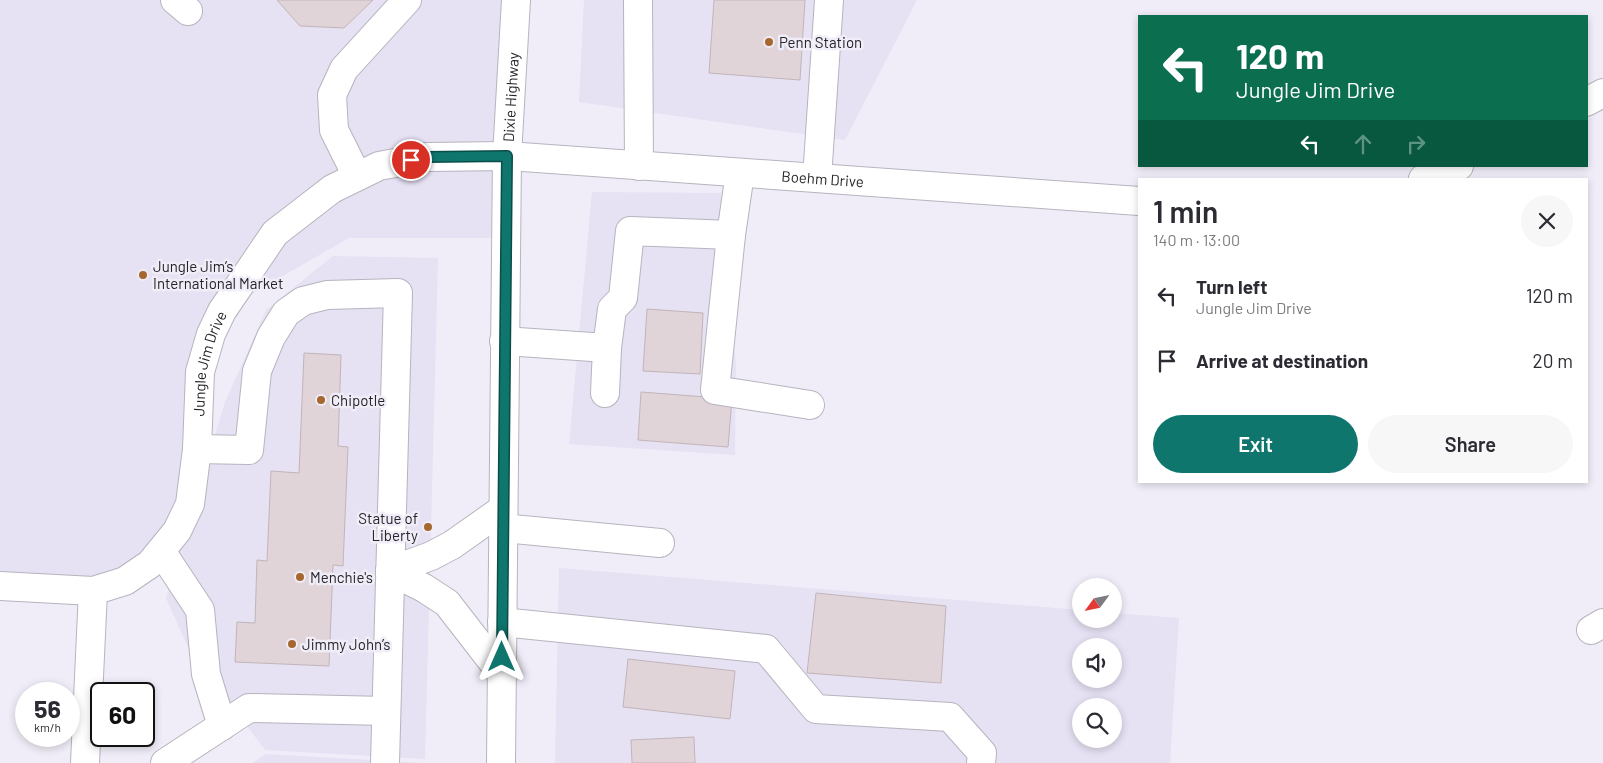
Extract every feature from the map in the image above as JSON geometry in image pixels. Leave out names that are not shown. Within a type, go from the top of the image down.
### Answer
[{"type":"street","points":[[357,176],[334,130],[332,95],[344,69],[407,0]]},
{"type":"street","name":"Dixie Highway","points":[[501,763],[507,156],[516,0]]},
{"type":"street","points":[[638,0],[639,166]]},
{"type":"street","points":[[817,178],[829,0]]},
{"type":"street","points":[[1588,101],[1603,93]]},
{"type":"street","name":"Jungle Jim Drive","points":[[0,586],[92,591],[125,581],[150,564],[177,531],[190,504],[197,449],[200,372],[211,334],[222,311],[275,233],[332,189],[378,166],[427,157],[507,156]]},
{"type":"street","name":"Boehm Drive","points":[[507,156],[1138,201]]},
{"type":"street","points":[[1426,178],[1457,167]]},
{"type":"street","points":[[740,173],[731,235],[715,390],[810,404]]},
{"type":"street","points":[[606,393],[607,348],[612,309],[623,298],[630,231],[731,235]]},
{"type":"street","points":[[197,449],[250,450],[257,371],[271,337],[286,313],[304,301],[327,295],[398,293],[385,763]]},
{"type":"street","points":[[504,341],[607,348]]},
{"type":"street","points":[[390,571],[431,556],[503,518],[660,543]]},
{"type":"street","points":[[161,551],[200,610],[206,674],[222,726]]},
{"type":"street","points":[[390,571],[424,588],[447,603],[502,674]]},
{"type":"street","points":[[86,763],[92,591]]},
{"type":"street","points":[[502,622],[766,649],[816,709],[950,716],[982,752],[981,763]]},
{"type":"street","points":[[165,763],[249,708],[386,711]]},
{"type":"shaded area","name":"Jungle Jim’s International Market","points":[[0,0],[516,0],[506,238],[349,238],[222,311],[190,504],[125,581],[0,586]]},
{"type":"shaded area","points":[[584,0],[917,0],[845,140],[579,102]]},
{"type":"shaded area","points":[[592,192],[721,193],[736,366],[735,455],[569,444]]},
{"type":"shaded area","points":[[333,256],[438,258],[425,759],[265,750],[187,645],[166,598],[225,402],[266,310]]},
{"type":"shaded area","points":[[559,568],[1072,609],[1072,628],[1122,628],[1122,614],[1179,618],[1170,763],[555,763]]},
{"type":"shaded area","points":[[266,754],[424,763],[252,763]]},
{"type":"building","points":[[277,0],[373,0],[344,28],[300,26]]},
{"type":"building","points":[[714,0],[805,0],[800,80],[709,73]]},
{"type":"building","points":[[647,309],[703,313],[700,374],[643,371]]},
{"type":"building","points":[[304,353],[341,355],[338,446],[348,447],[343,566],[333,565],[329,666],[235,662],[237,622],[255,623],[257,560],[267,561],[271,471],[299,473]]},
{"type":"building","points":[[641,392],[732,399],[728,447],[638,440]]},
{"type":"building","points":[[816,593],[946,606],[941,683],[807,673]]},
{"type":"building","points":[[628,659],[735,671],[730,719],[623,707]]},
{"type":"building","points":[[694,737],[695,763],[632,763],[631,740]]},
{"type":"place","name":"Penn Station","points":[[769,42]]},
{"type":"place","name":"Jungle Jim’s International Market","points":[[143,275]]},
{"type":"place","name":"Chipotle","points":[[321,400]]},
{"type":"place","name":"Statue of Liberty","points":[[428,527]]},
{"type":"place","name":"Menchie's","points":[[300,577]]},
{"type":"place","name":"Jimmy John’s","points":[[292,644]]},
{"type":"route","points":[[411,160],[427,157],[507,156],[502,657]]}]
